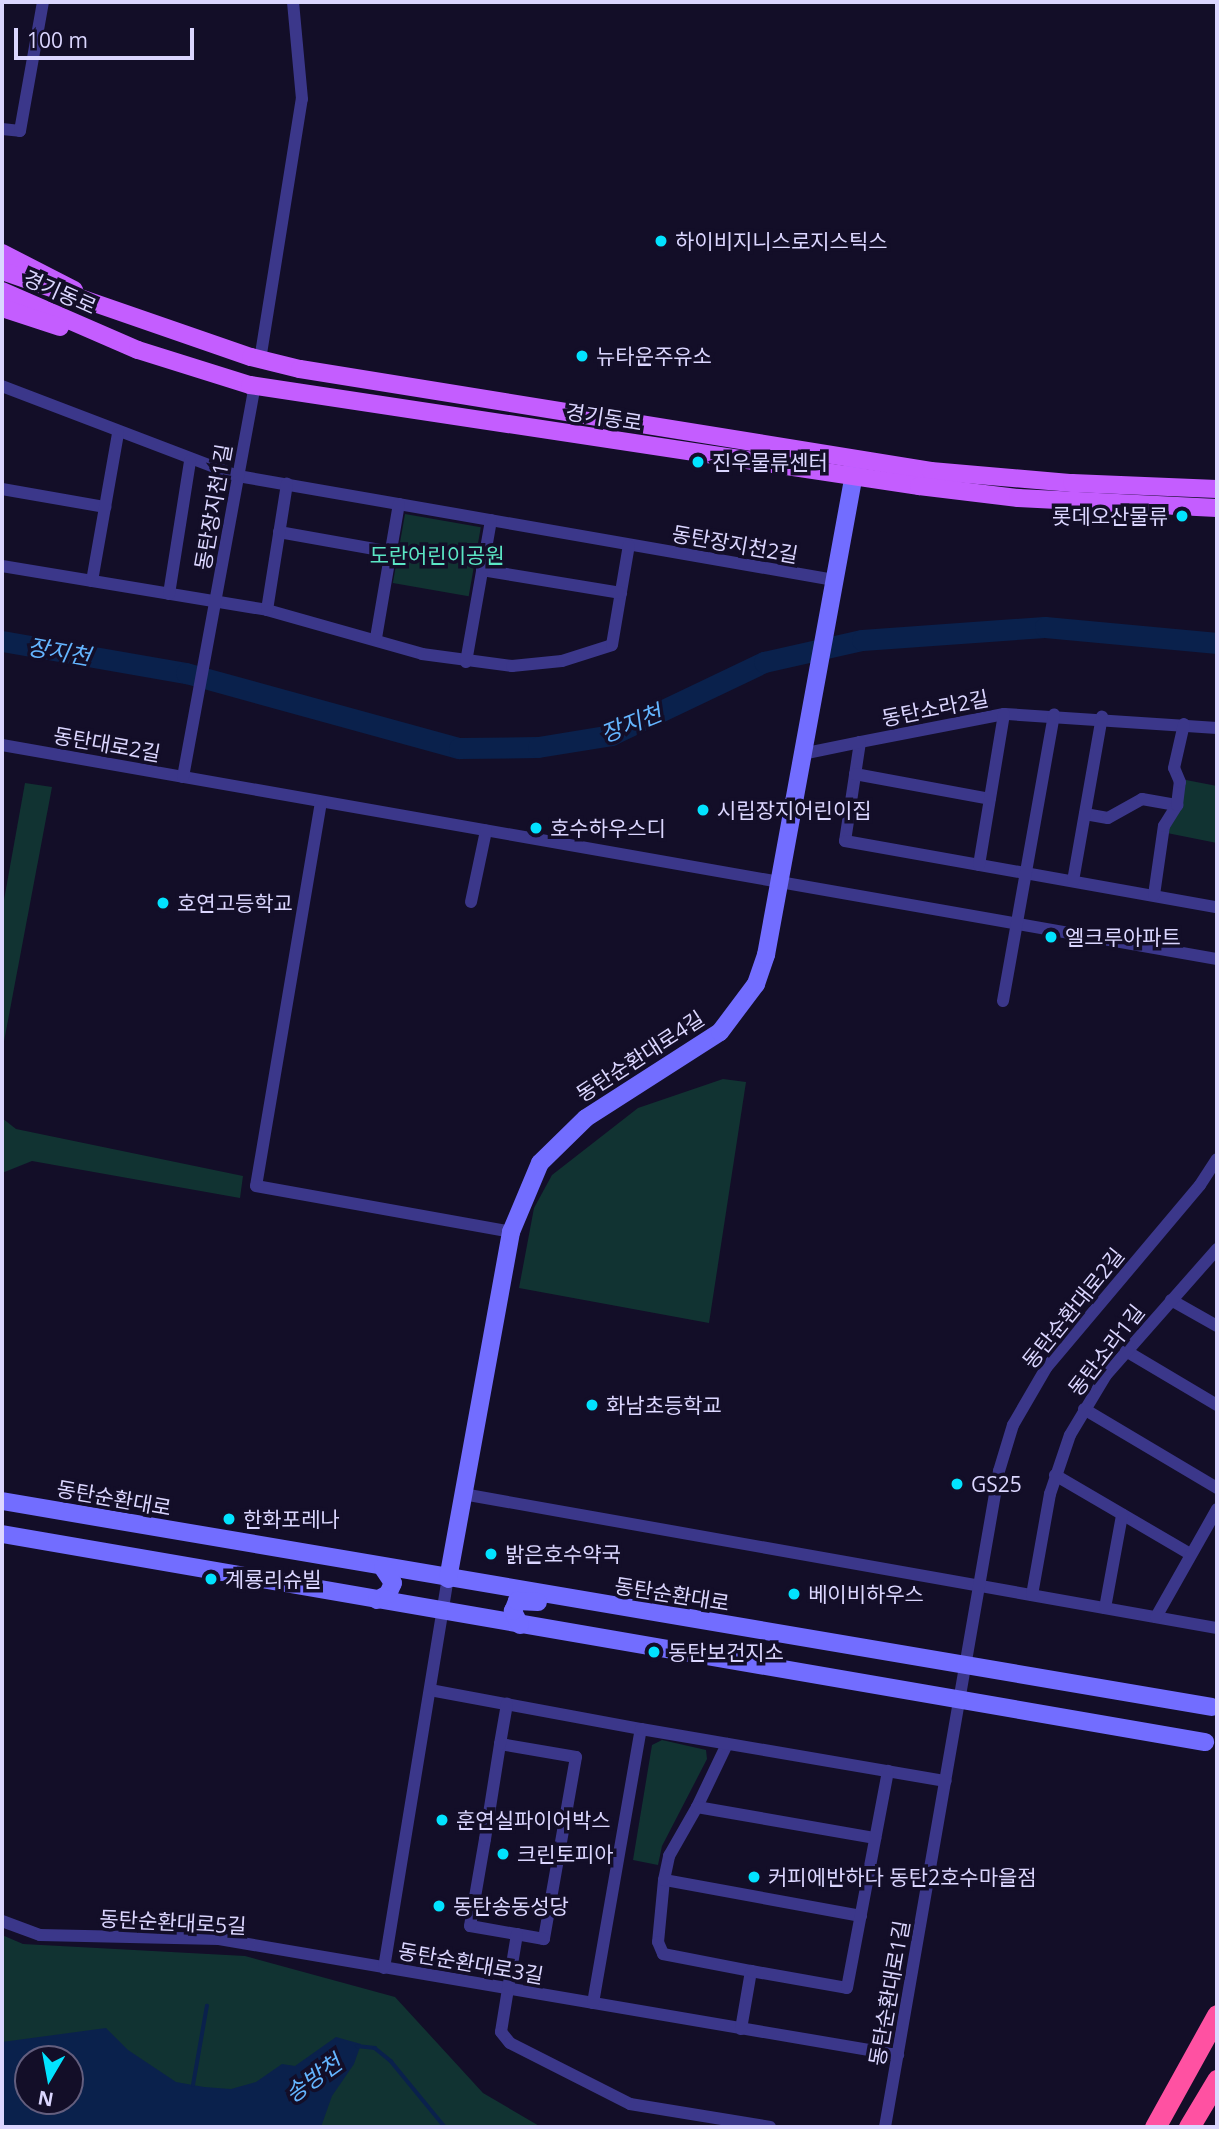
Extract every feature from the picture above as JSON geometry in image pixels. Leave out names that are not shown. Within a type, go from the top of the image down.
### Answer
[{"type":"highway","points":[[1155,2127],[1212,2023]]},
{"type":"highway","points":[[1189,2127],[1217,2080]]},
{"type":"main road","points":[[2,253],[107,310]]},
{"type":"main road","name":"경기동로","points":[[2,271],[107,310],[260,359],[857,460],[1072,483],[1217,489]]},
{"type":"main road","name":"경기동로","points":[[2,291],[138,350],[255,386],[852,478],[1018,498],[1217,508]]},
{"type":"main road","points":[[2,308],[138,350]]},
{"type":"main road","name":"동탄순환대로4길","points":[[448,1579],[511,1232],[540,1163],[561,1139],[586,1118],[696,1050],[743,1006],[766,955],[857,460]]},
{"type":"main road","name":"동탄순환대로","points":[[2,1501],[629,1610],[1212,1707]]},
{"type":"main road","points":[[2,1534],[1205,1742]]},
{"type":"main road","points":[[377,1600],[388,1594],[393,1583],[383,1568]]},
{"type":"main road","points":[[520,1625],[513,1611],[517,1601],[629,1610]]},
{"type":"street","points":[[2,129],[20,131],[44,2]]},
{"type":"street","points":[[260,359],[302,99],[293,2]]},
{"type":"street","name":"동탄장지천1길","points":[[187,755],[255,386]]},
{"type":"street","name":"동탄장지천2길","points":[[2,387],[190,461],[239,476],[834,580]]},
{"type":"street","points":[[92,581],[118,433]]},
{"type":"street","points":[[169,594],[190,461]]},
{"type":"street","points":[[267,610],[287,484]]},
{"type":"street","points":[[2,489],[105,507]]},
{"type":"street","points":[[376,638],[398,504]]},
{"type":"street","points":[[466,662],[491,520]]},
{"type":"street","points":[[279,532],[391,552]]},
{"type":"street","points":[[2,566],[267,610],[466,662],[512,666],[594,653],[612,645],[629,545]]},
{"type":"street","points":[[482,570],[621,593]]},
{"type":"street","points":[[979,865],[1004,714]]},
{"type":"street","name":"동탄소라2길","points":[[1217,727],[1054,714],[1004,714],[860,742],[845,841],[1217,907]]},
{"type":"street","points":[[1003,1001],[1054,714]]},
{"type":"street","points":[[1073,881],[1102,718]]},
{"type":"street","points":[[1154,895],[1164,826],[1177,805],[1180,782],[1174,768],[1184,724]]},
{"type":"street","points":[[802,754],[860,742]]},
{"type":"street","name":"동탄대로2길","points":[[2,746],[183,777],[187,755]]},
{"type":"street","points":[[855,774],[990,799]]},
{"type":"street","points":[[183,777],[1217,959]]},
{"type":"street","points":[[1085,814],[1108,818],[1142,799],[1177,805]]},
{"type":"street","points":[[321,802],[256,1186],[511,1232]]},
{"type":"street","points":[[471,902],[486,831]]},
{"type":"street","name":"동탄순환대로2길","points":[[960,1700],[999,1471],[1028,1396],[1046,1368],[1200,1185],[1217,1159]]},
{"type":"street","name":"동탄소라1길","points":[[1032,1595],[1055,1475],[1084,1409],[1126,1351],[1217,1249]]},
{"type":"street","points":[[1171,1300],[1217,1326]]},
{"type":"street","points":[[1126,1351],[1217,1405]]},
{"type":"street","points":[[1084,1409],[1217,1488]]},
{"type":"street","points":[[1055,1475],[1190,1554]]},
{"type":"street","points":[[463,1494],[1217,1628]]},
{"type":"street","points":[[1156,1617],[1217,1509]]},
{"type":"street","points":[[1105,1608],[1122,1515]]},
{"type":"street","points":[[1205,1529],[1217,1536]]},
{"type":"street","name":"동탄순환대로3길","points":[[448,1579],[384,1968],[898,2055]]},
{"type":"street","points":[[430,1690],[946,1782]]},
{"type":"street","name":"동탄순환대로1길","points":[[886,2127],[960,1700]]},
{"type":"street","points":[[500,1744],[576,1757],[544,1939],[470,1926],[500,1744],[507,1704]]},
{"type":"street","points":[[593,2003],[641,1729]]},
{"type":"street","points":[[727,1744],[697,1807],[668,1856],[658,1942],[663,1954],[847,1988],[888,1771]]},
{"type":"street","points":[[697,1807],[874,1839]]},
{"type":"street","points":[[664,1880],[861,1916]]},
{"type":"street","name":"동탄순환대로5길","points":[[2,1921],[40,1935],[219,1939],[384,1968]]},
{"type":"street","points":[[517,1934],[501,2032],[510,2043],[630,2104],[770,2127]]},
{"type":"street","points":[[741,2029],[751,1971]]},
{"type":"green space","name":"도란어린이공원","points":[[405,514],[481,527],[469,596],[393,583]]},
{"type":"green space","points":[[1186,780],[1217,786],[1217,843],[1167,833]]},
{"type":"green space","points":[[25,783],[52,787],[2,1052],[2,911]]},
{"type":"green space","points":[[723,1079],[746,1082],[709,1323],[519,1288],[534,1208],[552,1175],[638,1108]]},
{"type":"green space","points":[[2,1118],[16,1129],[243,1176],[240,1198],[32,1161],[2,1173]]},
{"type":"green space","points":[[662,1740],[706,1750],[707,1759],[662,1846],[658,1865],[633,1860],[652,1745]]},
{"type":"green space","points":[[2,1935],[23,1944],[245,1956],[395,1997],[483,2093],[541,2127],[2,2127]]},
{"type":"water","points":[[106,2028],[128,2050],[176,2082],[231,2089],[256,2082],[282,2064],[295,2066],[336,2037],[361,2044],[354,2064],[332,2096],[321,2127],[2,2127],[2,2042]]},
{"type":"waterway","name":"장지천","points":[[2,641],[186,673],[459,748],[538,747],[611,735],[764,662],[862,640],[1045,627],[1217,643]]},
{"type":"waterway","points":[[193,2085],[207,2006]]},
{"type":"waterway","name":"송방천","points":[[357,2046],[375,2048],[391,2061],[445,2127]]},
{"type":"place","name":"하이비지니스로지스틱스","points":[[661,241]]},
{"type":"place","name":"뉴타운주유소","points":[[582,356]]},
{"type":"place","name":"진우물류센터","points":[[698,462]]},
{"type":"place","name":"롯데오산물류","points":[[1182,516]]},
{"type":"place","name":"시립장지어린이집","points":[[703,810]]},
{"type":"place","name":"호수하우스디","points":[[536,828]]},
{"type":"place","name":"호연고등학교","points":[[163,903]]},
{"type":"place","name":"엘크루아파트","points":[[1051,937]]},
{"type":"place","name":"화남초등학교","points":[[592,1405]]},
{"type":"place","name":"GS25","points":[[957,1484]]},
{"type":"place","name":"한화포레나","points":[[229,1519]]},
{"type":"place","name":"밝은호수약국","points":[[491,1554]]},
{"type":"place","name":"계룡리슈빌","points":[[211,1579]]},
{"type":"place","name":"베이비하우스","points":[[794,1594]]},
{"type":"place","name":"동탄보건지소","points":[[654,1652]]},
{"type":"place","name":"훈연실파이어박스","points":[[442,1820]]},
{"type":"place","name":"크린토피아","points":[[503,1854]]},
{"type":"place","name":"커피에반하다 동탄2호수마을점","points":[[754,1877]]},
{"type":"place","name":"동탄송동성당","points":[[439,1906]]}]
